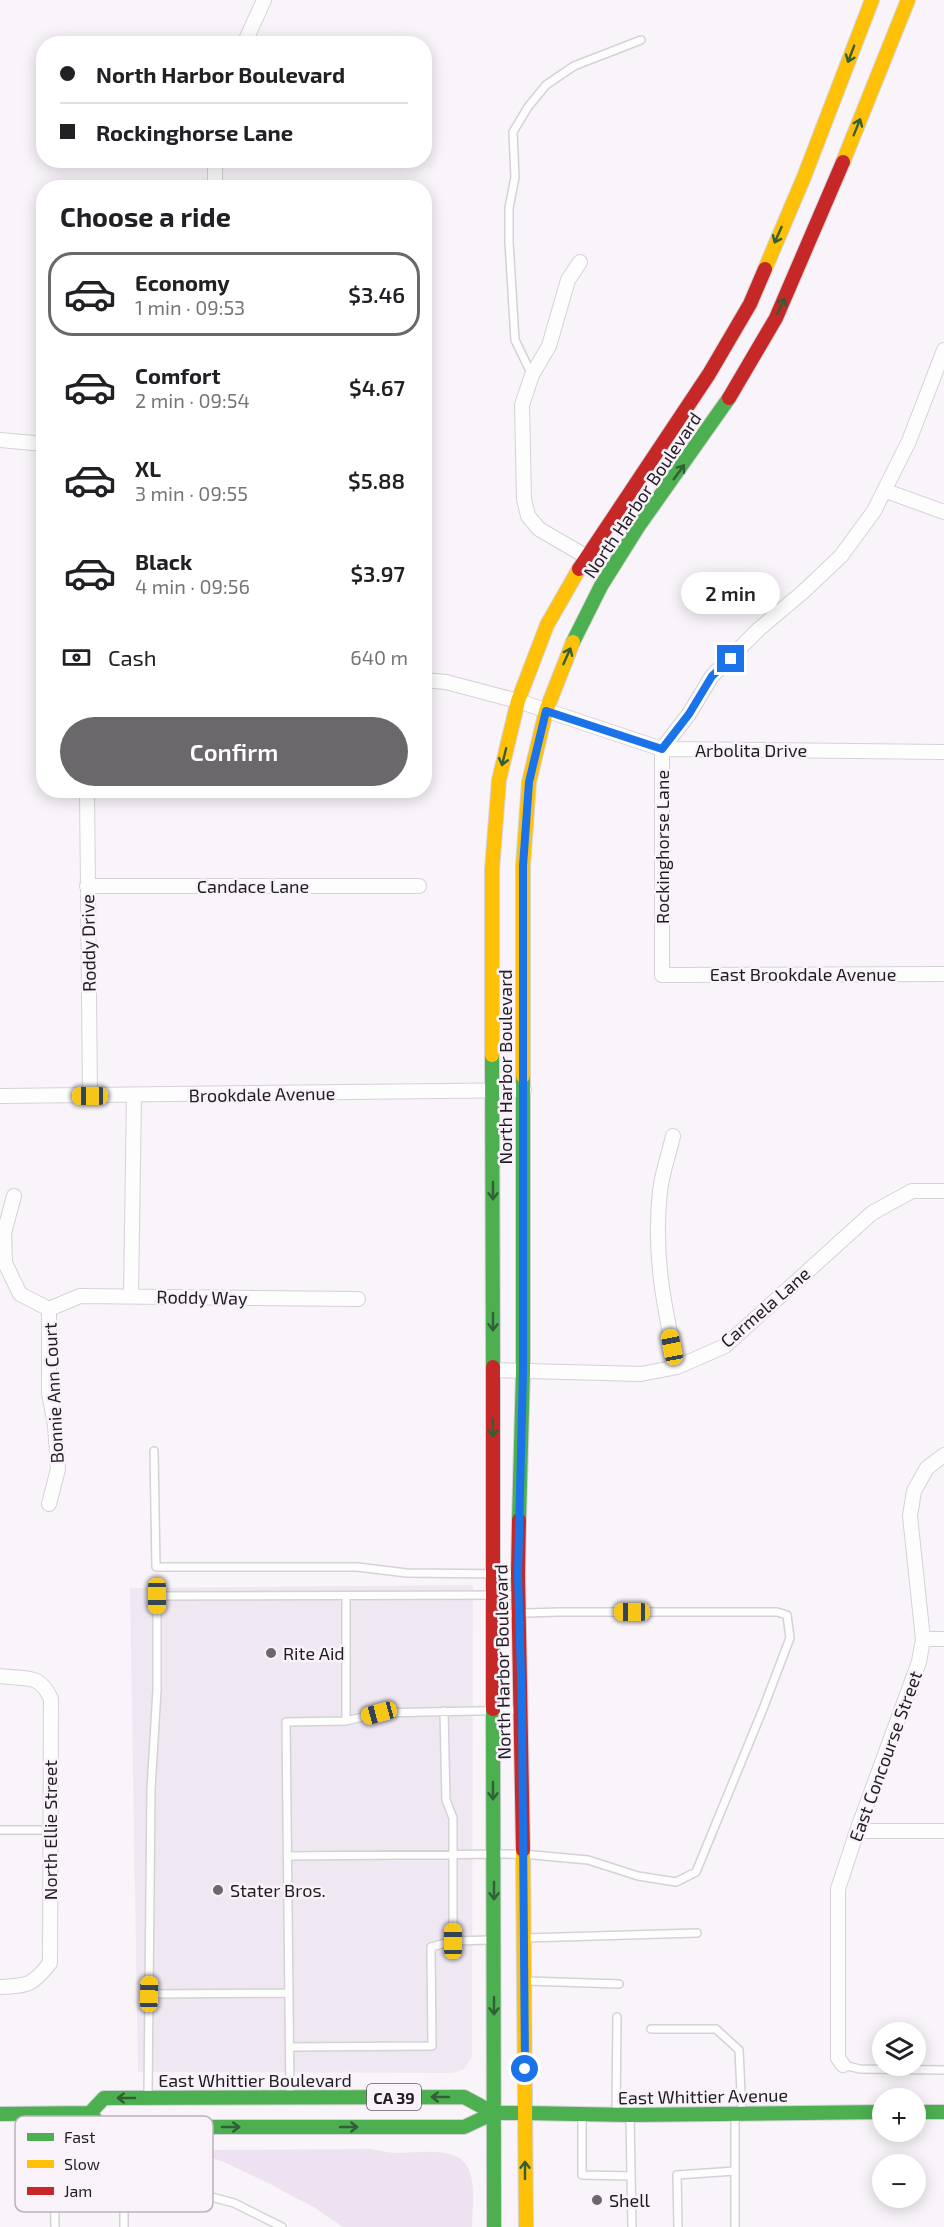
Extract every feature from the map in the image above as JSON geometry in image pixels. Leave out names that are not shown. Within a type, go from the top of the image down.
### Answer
[{"type":"main road","name":"North Harbor Boulevard","points":[[494,2227],[492,870],[499,780],[518,701],[547,625],[587,557],[710,374],[750,304],[804,177],[872,0]]},
{"type":"main road","name":"North Harbor Boulevard","points":[[526,2227],[522,1710],[518,1574],[523,1371],[523,866],[529,782],[546,711],[571,646],[601,586],[638,527],[738,387],[776,318],[855,133],[908,0]]},
{"type":"main road","name":"East Whittier Boulevard","points":[[90,2114],[105,2098],[464,2097],[494,2114]]},
{"type":"main road","name":"East Whittier Avenue","points":[[525,2113],[630,2115],[872,2112]]},
{"type":"main road","points":[[926,2112],[944,2112]]},
{"type":"main road","name":"CA 39","points":[[213,2127],[464,2127],[494,2114],[525,2113]]},
{"type":"main road","name":"CA 39","points":[[0,2114],[90,2114]]},
{"type":"street","points":[[248,36],[264,0]]},
{"type":"street","points":[[580,261],[568,280],[549,346],[532,375],[522,405],[524,499],[528,516],[539,529],[587,557]]},
{"type":"street","name":"Rockinghorse Lane","points":[[662,975],[662,749],[689,714],[712,676],[840,556],[886,491],[909,441],[944,350]]},
{"type":"street","points":[[0,440],[36,443]]},
{"type":"street","points":[[886,491],[944,512]]},
{"type":"street","name":"Arbolita Drive","points":[[432,681],[446,682],[518,701],[662,749],[944,752]]},
{"type":"street","name":"Roddy Drive","points":[[87,798],[90,1096]]},
{"type":"street","name":"Candace Lane","points":[[87,886],[419,886]]},
{"type":"street","name":"East Brookdale Avenue","points":[[662,975],[944,974]]},
{"type":"street","name":"Brookdale Avenue","points":[[0,1096],[524,1090]]},
{"type":"street","points":[[131,1296],[134,1095]]},
{"type":"street","points":[[673,1136],[660,1190],[658,1255],[660,1285],[676,1367]]},
{"type":"street","name":"Carmela Lane","points":[[494,1370],[640,1374],[676,1367],[725,1346],[872,1213],[912,1191],[944,1191]]},
{"type":"street","name":"Bonnie Ann Court","points":[[14,1196],[4,1233],[5,1263],[20,1294],[49,1309],[49,1393],[55,1425],[58,1468],[49,1504]]},
{"type":"street","name":"Roddy Way","points":[[49,1309],[80,1296],[358,1299]]},
{"type":"street","name":"East Concourse Street","points":[[843,2065],[838,2058],[838,1889],[919,1662],[923,1639],[910,1516],[914,1491],[927,1468],[944,1455]]},
{"type":"street","points":[[923,1639],[944,1639]]},
{"type":"street","name":"North Ellie Street","points":[[0,1676],[33,1679],[45,1686],[51,1699],[50,1963],[36,1981],[19,1986],[0,1987]]},
{"type":"street","points":[[857,1832],[944,1832]]},
{"type":"lane","points":[[532,375],[515,340],[509,242],[509,208],[515,177],[513,132],[528,106],[546,86],[573,66],[641,40]]},
{"type":"lane","points":[[154,1451],[156,1567],[357,1567],[407,1573],[518,1574]]},
{"type":"lane","points":[[148,2098],[157,1596],[518,1595]]},
{"type":"lane","points":[[346,1597],[346,1721]]},
{"type":"lane","points":[[287,1856],[523,1854],[588,1860],[638,1876],[676,1882],[696,1872],[790,1638],[788,1615],[777,1612],[492,1614]]},
{"type":"lane","points":[[290,2097],[285,1722],[346,1721],[379,1713],[522,1710]]},
{"type":"lane","points":[[444,1711],[446,1800],[453,1818],[453,1941]]},
{"type":"lane","points":[[0,1830],[50,1830]]},
{"type":"lane","points":[[524,1938],[697,1933]]},
{"type":"lane","points":[[290,2047],[432,2046],[431,1947],[453,1941],[493,1940]]},
{"type":"lane","points":[[524,1981],[619,1984]]},
{"type":"lane","points":[[149,1994],[289,1993]]},
{"type":"lane","points":[[616,2115],[617,2017]]},
{"type":"lane","points":[[651,2029],[716,2029],[739,2050],[735,2227]]},
{"type":"lane","points":[[843,2065],[860,2069],[944,2070]]},
{"type":"lane","points":[[582,2115],[582,2175],[632,2176]]},
{"type":"lane","points":[[630,2115],[632,2227]]},
{"type":"lane","points":[[678,2227],[677,2175],[735,2171]]},
{"type":"lane","points":[[213,2197],[234,2203],[282,2227]]},
{"type":"lane","points":[[55,2212],[55,2227]]},
{"type":"shaded area","points":[[473,1585],[472,2057],[464,2069],[453,2073],[138,2072],[130,1588]]},
{"type":"shaded area","points":[[371,2149],[396,2153],[441,2152],[460,2159],[467,2166],[472,2182],[472,2227],[343,2227],[315,2208],[268,2183],[213,2159],[214,2150]]},
{"type":"traffic: fast","points":[[573,642],[601,586],[638,527],[729,398]]},
{"type":"traffic: fast","points":[[492,1055],[493,1367]]},
{"type":"traffic: fast","points":[[519,1520],[523,1371],[523,1076]]},
{"type":"traffic: fast","points":[[493,1709],[494,2227]]},
{"type":"traffic: fast","points":[[0,2114],[90,2113],[104,2098],[464,2097],[494,2113]]},
{"type":"traffic: fast","points":[[525,2113],[630,2115],[872,2112]]},
{"type":"traffic: fast","points":[[926,2112],[944,2112]]},
{"type":"traffic: fast","points":[[213,2127],[464,2127],[494,2113],[525,2113]]},
{"type":"traffic: slow","points":[[765,269],[804,177],[872,0]]},
{"type":"traffic: slow","points":[[843,162],[908,0]]},
{"type":"traffic: slow","points":[[492,1055],[492,870],[499,780],[518,701],[547,625],[579,569]]},
{"type":"traffic: slow","points":[[523,1076],[523,866],[529,782],[546,711],[573,642]]},
{"type":"traffic: slow","points":[[523,1850],[526,2227]]},
{"type":"traffic: jam","points":[[729,398],[776,318],[843,162]]},
{"type":"traffic: jam","points":[[579,569],[709,374],[750,304],[765,269]]},
{"type":"traffic: jam","points":[[493,1367],[493,1709]]},
{"type":"traffic: jam","points":[[519,1520],[523,1850]]},
{"type":"place","name":"Rite Aid","points":[[271,1653]]},
{"type":"place","name":"Stater Bros.","points":[[218,1890]]},
{"type":"place","name":"Shell","points":[[597,2200]]},
{"type":"route","points":[[525,2069],[522,1710],[518,1574],[523,1371],[523,866],[529,782],[546,711],[662,749],[689,714],[712,676],[731,659]]}]
